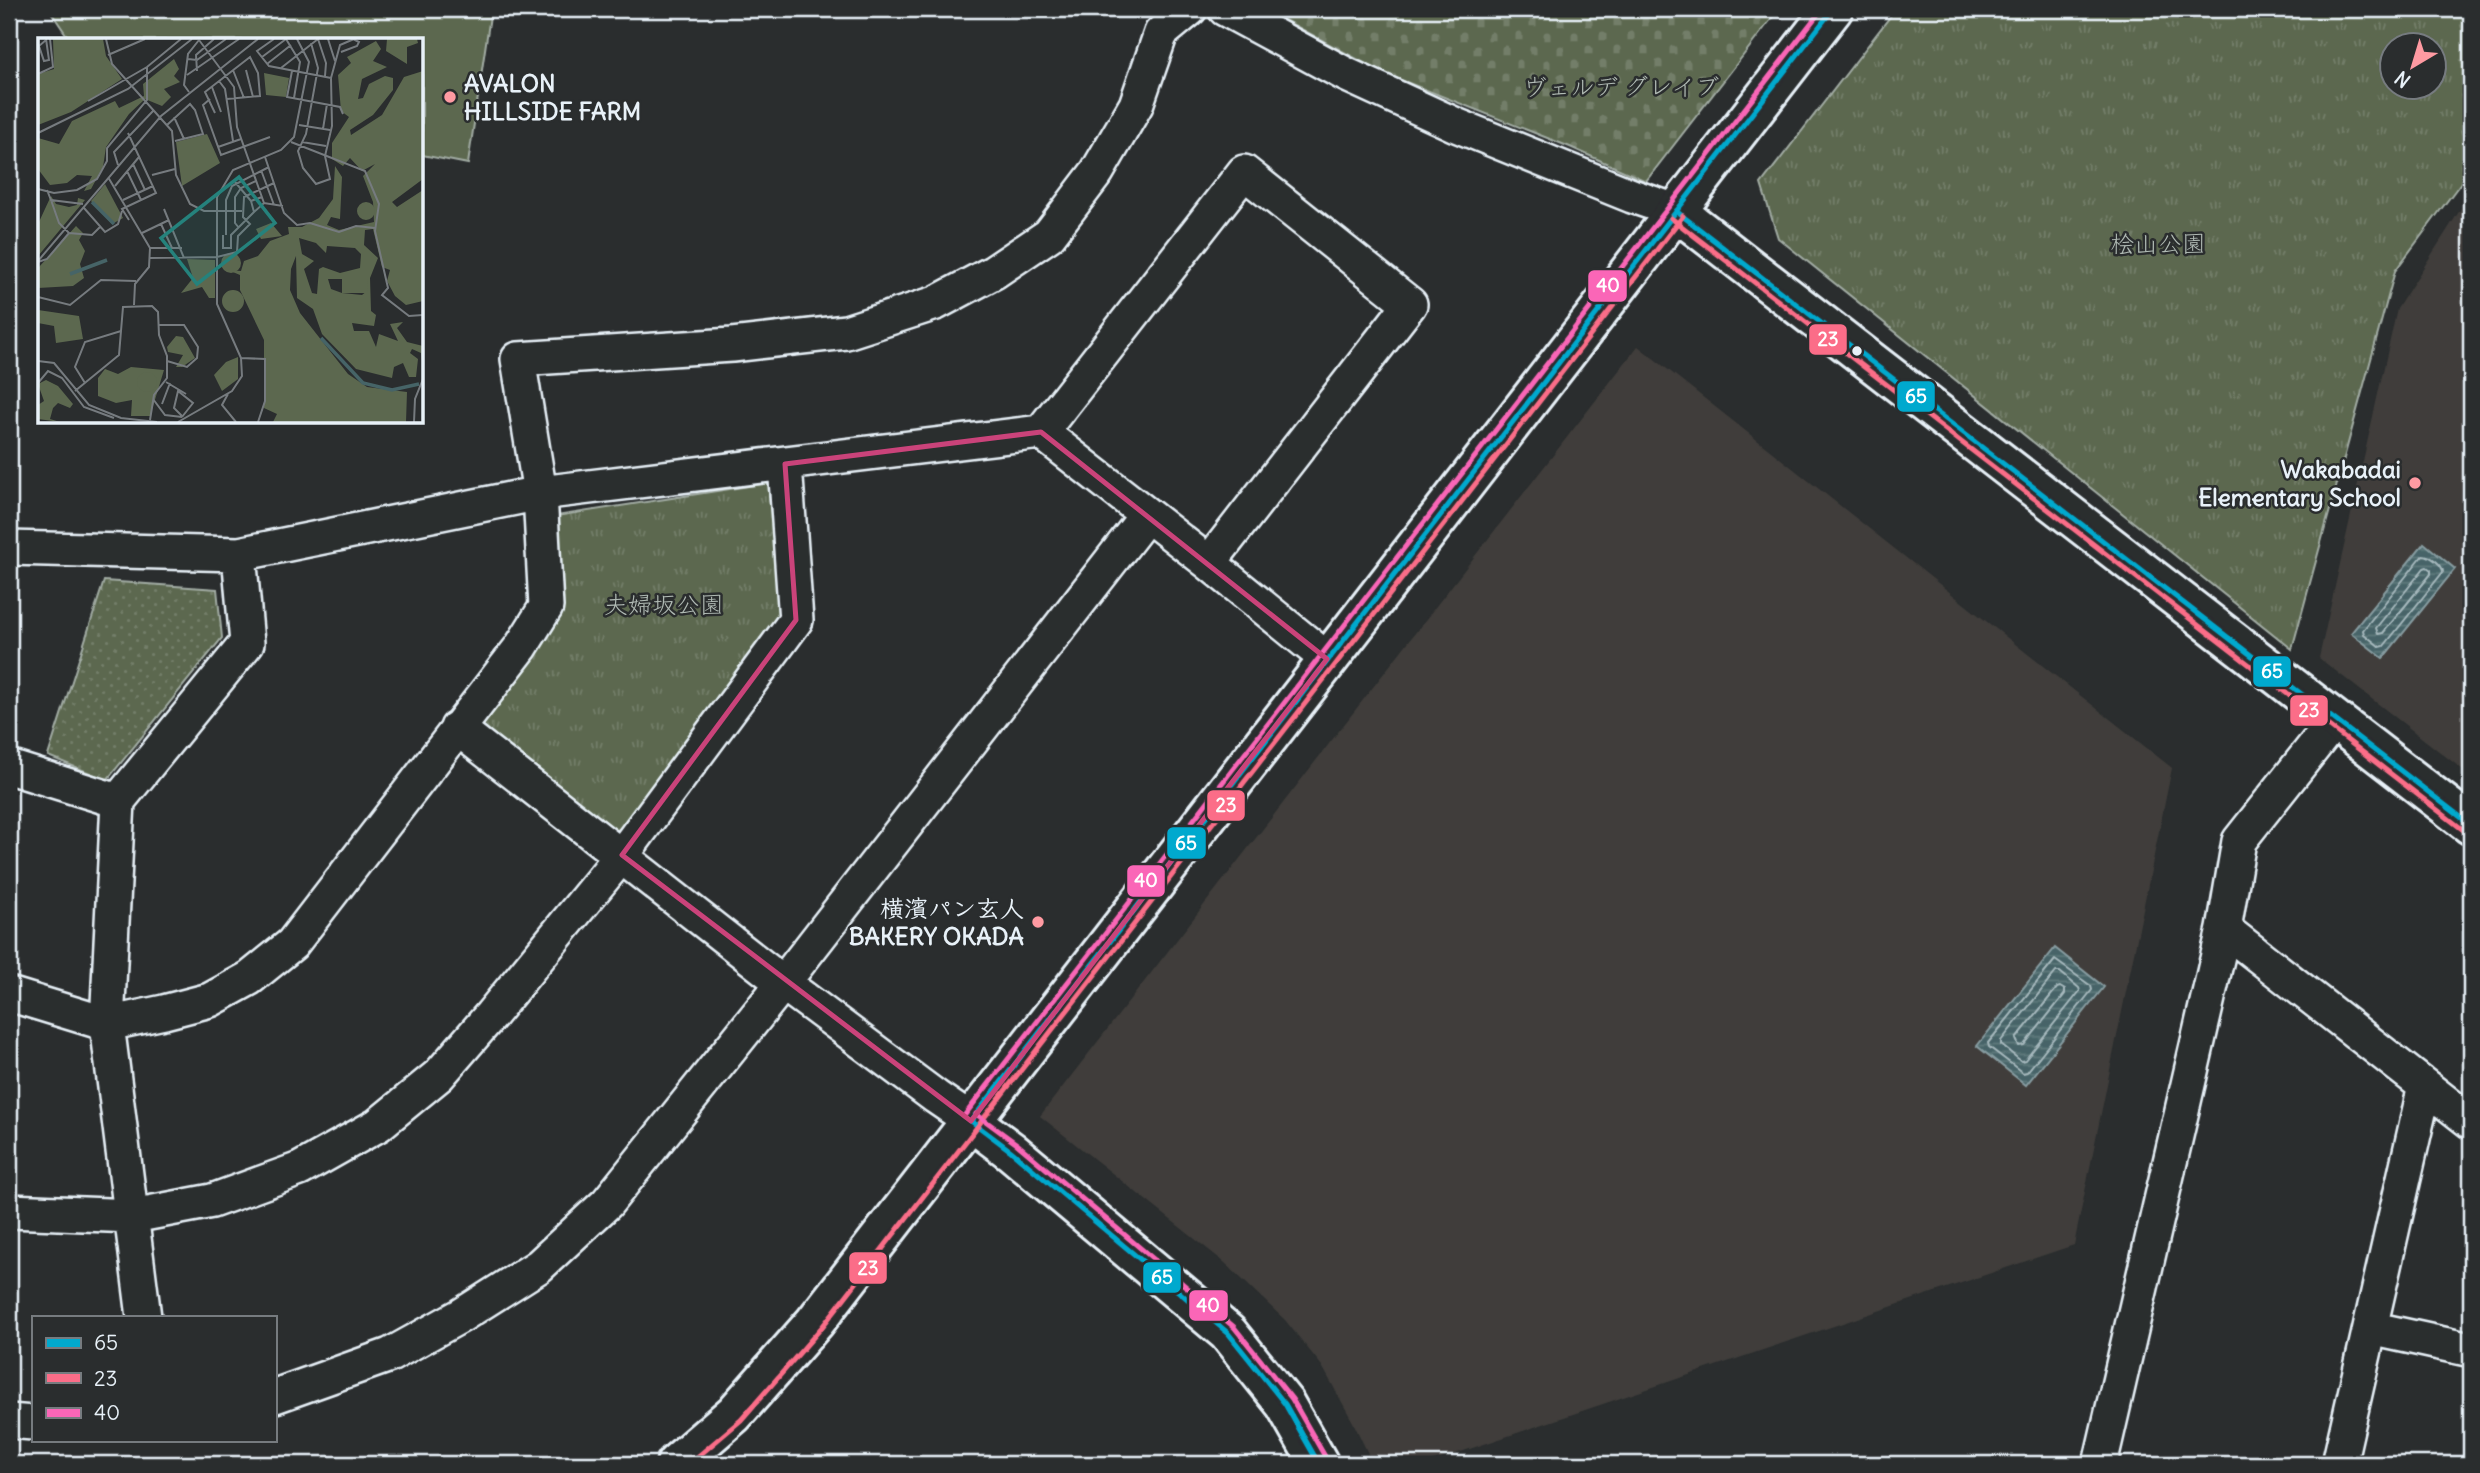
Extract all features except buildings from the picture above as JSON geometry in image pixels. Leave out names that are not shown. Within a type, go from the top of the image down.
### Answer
[{"type":"street","points":[[9,994],[107,1024],[210,1000],[250,978],[292,944],[521,647],[546,607],[540,492],[518,359],[732,345],[846,332],[936,303],[994,272],[1049,234],[1097,172],[1136,105],[1161,33],[1190,9]]},
{"type":"street","points":[[1225,9],[1347,75],[1456,125],[1676,211],[2471,825]]},
{"type":"street","points":[[676,1464],[734,1414],[815,1322],[1326,659],[1833,9]]},
{"type":"street","points":[[9,548],[239,554],[540,492],[1041,432],[1244,172],[1410,304],[1209,563]]},
{"type":"street","points":[[1041,432],[1209,563],[1326,659]]},
{"type":"street","points":[[9,1211],[133,1216],[212,1200],[300,1169],[378,1125],[439,1075],[622,855],[796,620],[785,464]]},
{"type":"street","points":[[276,1396],[390,1354],[462,1315],[538,1265],[607,1203],[783,983],[1146,516]]},
{"type":"street","points":[[144,1316],[107,1024],[118,801],[247,643],[239,554]]},
{"type":"street","points":[[2100,1464],[2224,929],[2239,841],[2336,720]]},
{"type":"street","points":[[457,728],[783,983],[1011,1151],[1228,1333],[1285,1404],[1319,1464]]},
{"type":"street","points":[[9,767],[118,801]]},
{"type":"street","points":[[2224,929],[2471,1122]]},
{"type":"street","points":[[2339,1464],[2425,1086]]},
{"type":"street","points":[[2370,1328],[2471,1350]]},
{"type":"street","points":[[9,1421],[32,1423]]},
{"type":"highlighted area","points":[[1041,432],[1327,659],[971,1121],[622,855],[796,620],[785,464]]},
{"type":"shaded area","name":"Wakabadai Elementary School","points":[[2471,206],[2471,776],[2319,658],[2397,309],[2462,207]]},
{"type":"shaded area","points":[[1638,346],[2172,768],[2074,1245],[1425,1464],[1373,1464],[1322,1366],[1285,1320],[1224,1262],[1040,1116]]},
{"type":"green space","name":"AVALON HILLSIDE FARM","points":[[49,9],[491,9],[468,164],[424,155],[424,38],[69,38]]},
{"type":"green space","name":"ヴェルデ グレイブ","points":[[1264,9],[1776,9],[1776,13],[1646,181],[1570,147],[1381,72]]},
{"type":"green space","name":"桧山公園","points":[[1896,9],[2471,9],[2471,169],[2395,271],[2292,649],[1778,238],[1761,184]]},
{"type":"green space","name":"夫婦坂公園","points":[[768,483],[781,619],[620,837],[477,730],[561,610],[556,516]]},
{"type":"green space","points":[[104,581],[217,589],[222,638],[107,780],[48,756]]},
{"type":"water","points":[[2424,543],[2455,569],[2383,658],[2351,633]]},
{"type":"water","points":[[2055,948],[2104,987],[2026,1085],[1977,1046]]},
{"type":"transit line","name":"40","points":[[964,1116],[1822,9]]},
{"type":"transit line","name":"65","points":[[971,1121],[1833,9]]},
{"type":"transit line","name":"65","points":[[1676,211],[2471,825]]},
{"type":"transit line","name":"23","points":[[689,1464],[741,1420],[822,1327],[1683,216]]},
{"type":"transit line","name":"23","points":[[1671,218],[2466,832]]},
{"type":"transit line","name":"40","points":[[976,1114],[1017,1144],[1234,1327],[1292,1399],[1327,1460]]},
{"type":"transit line","name":"65","points":[[971,1121],[1011,1151],[1228,1333],[1285,1404],[1319,1464]]},
{"type":"place","name":"AVALON HILLSIDE FARM","points":[[450,97]]},
{"type":"place","name":"Wakabadai Elementary School","points":[[2415,483]]},
{"type":"place","name":"横濱パン玄人 BAKERY OKADA","points":[[1038,922]]}]
